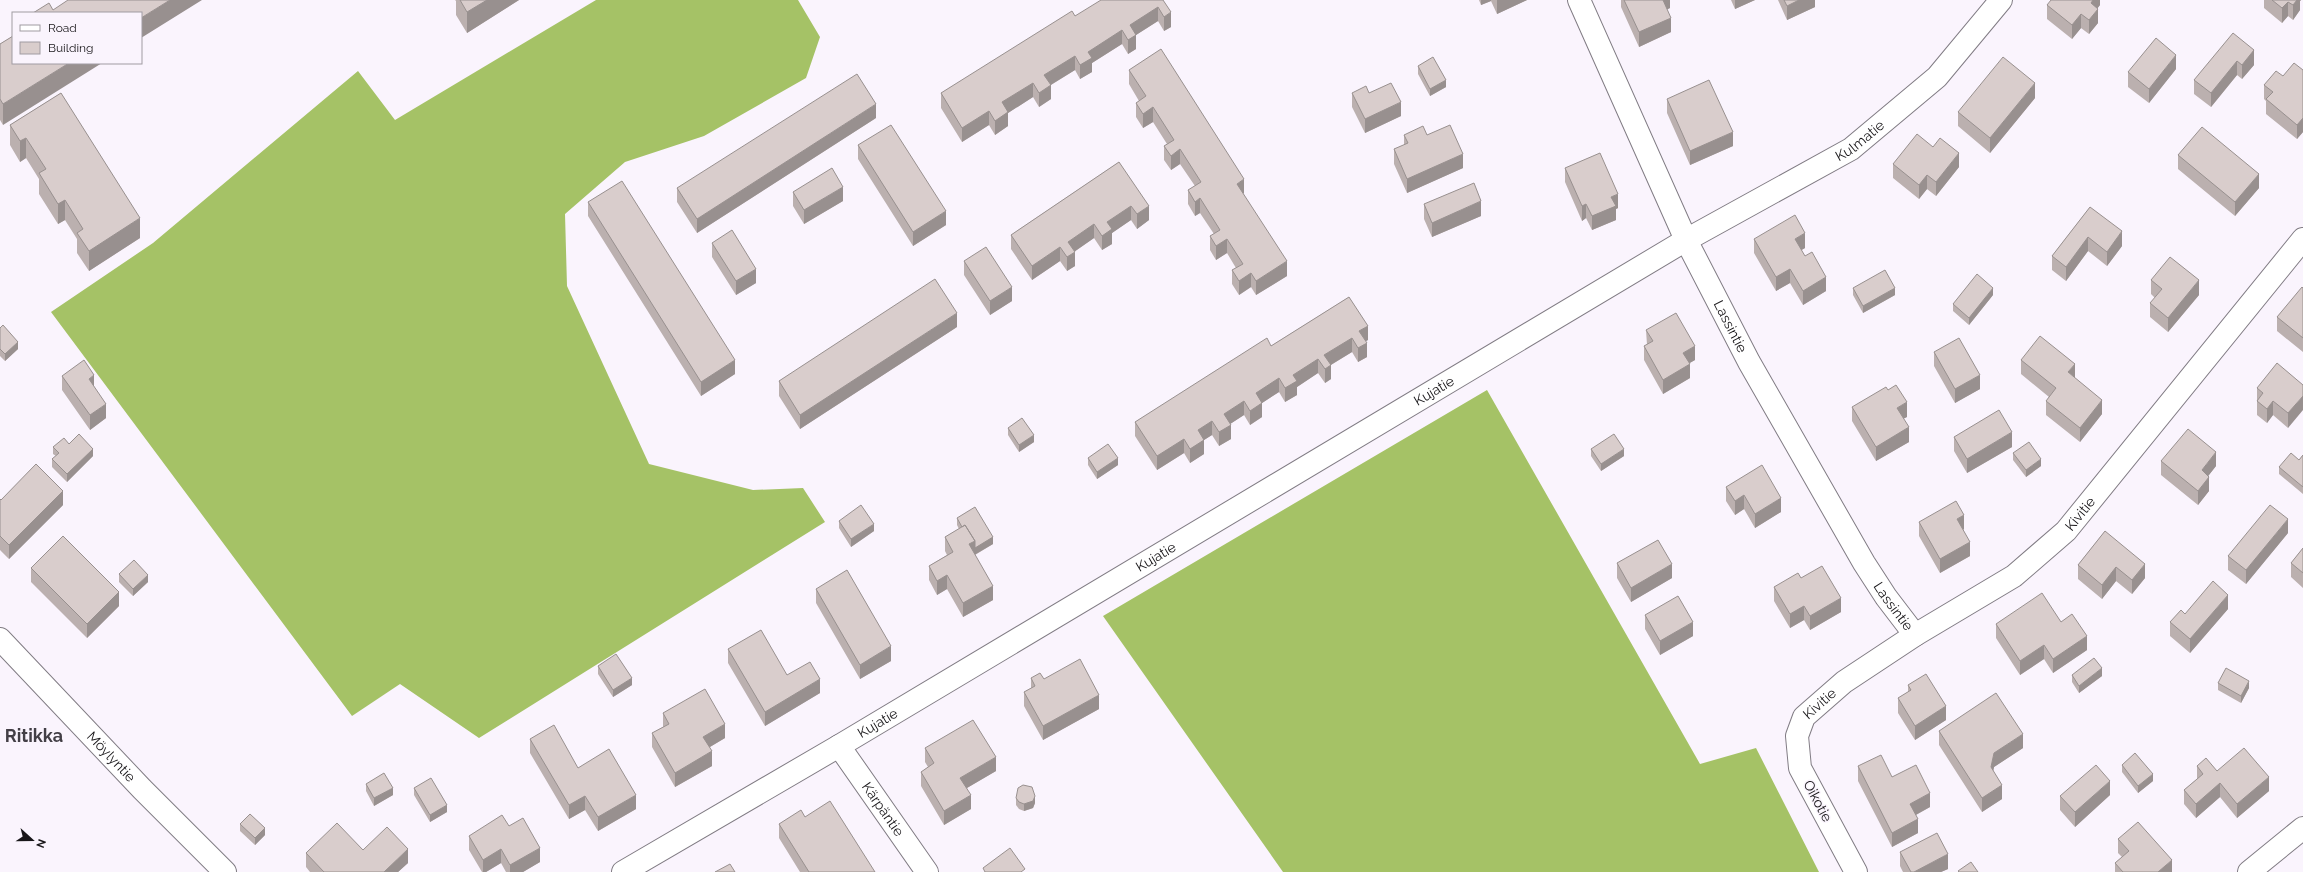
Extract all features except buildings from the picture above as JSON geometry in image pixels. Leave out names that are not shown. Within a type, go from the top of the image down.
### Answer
[{"type":"street","name":"Lassintie","points":[[1579,0],[1686,240],[1750,362],[1826,498],[1882,591],[1915,635]]},
{"type":"street","name":"Kulmatie","points":[[1686,240],[1851,150],[1937,77],[2001,0]]},
{"type":"street","name":"Kivitie","points":[[1800,726],[1814,707],[1844,682],[1915,635],[2014,576],[2066,532],[2303,239]]},
{"type":"street","name":"Kujatie","points":[[623,872],[839,746],[1686,240]]},
{"type":"street","name":"Möylyntie","points":[[0,639],[136,784],[225,872]]},
{"type":"street","name":"Oikotie","points":[[1800,726],[1797,736],[1800,768],[1856,872]]},
{"type":"street","name":"Kärpäntie","points":[[839,746],[927,872]]},
{"type":"street","points":[[2249,872],[2303,828]]},
{"type":"green space","points":[[596,0],[798,0],[820,37],[806,78],[704,136],[625,162],[565,214],[567,286],[649,464],[753,490],[803,488],[825,522],[479,738],[400,684],[352,716],[51,312],[153,243],[358,71],[395,120]]},
{"type":"green space","points":[[1487,390],[1700,764],[1756,748],[1819,872],[1283,872],[1103,616]]},
{"type":"district","name":"Ritikka","points":[[34,735]]}]
